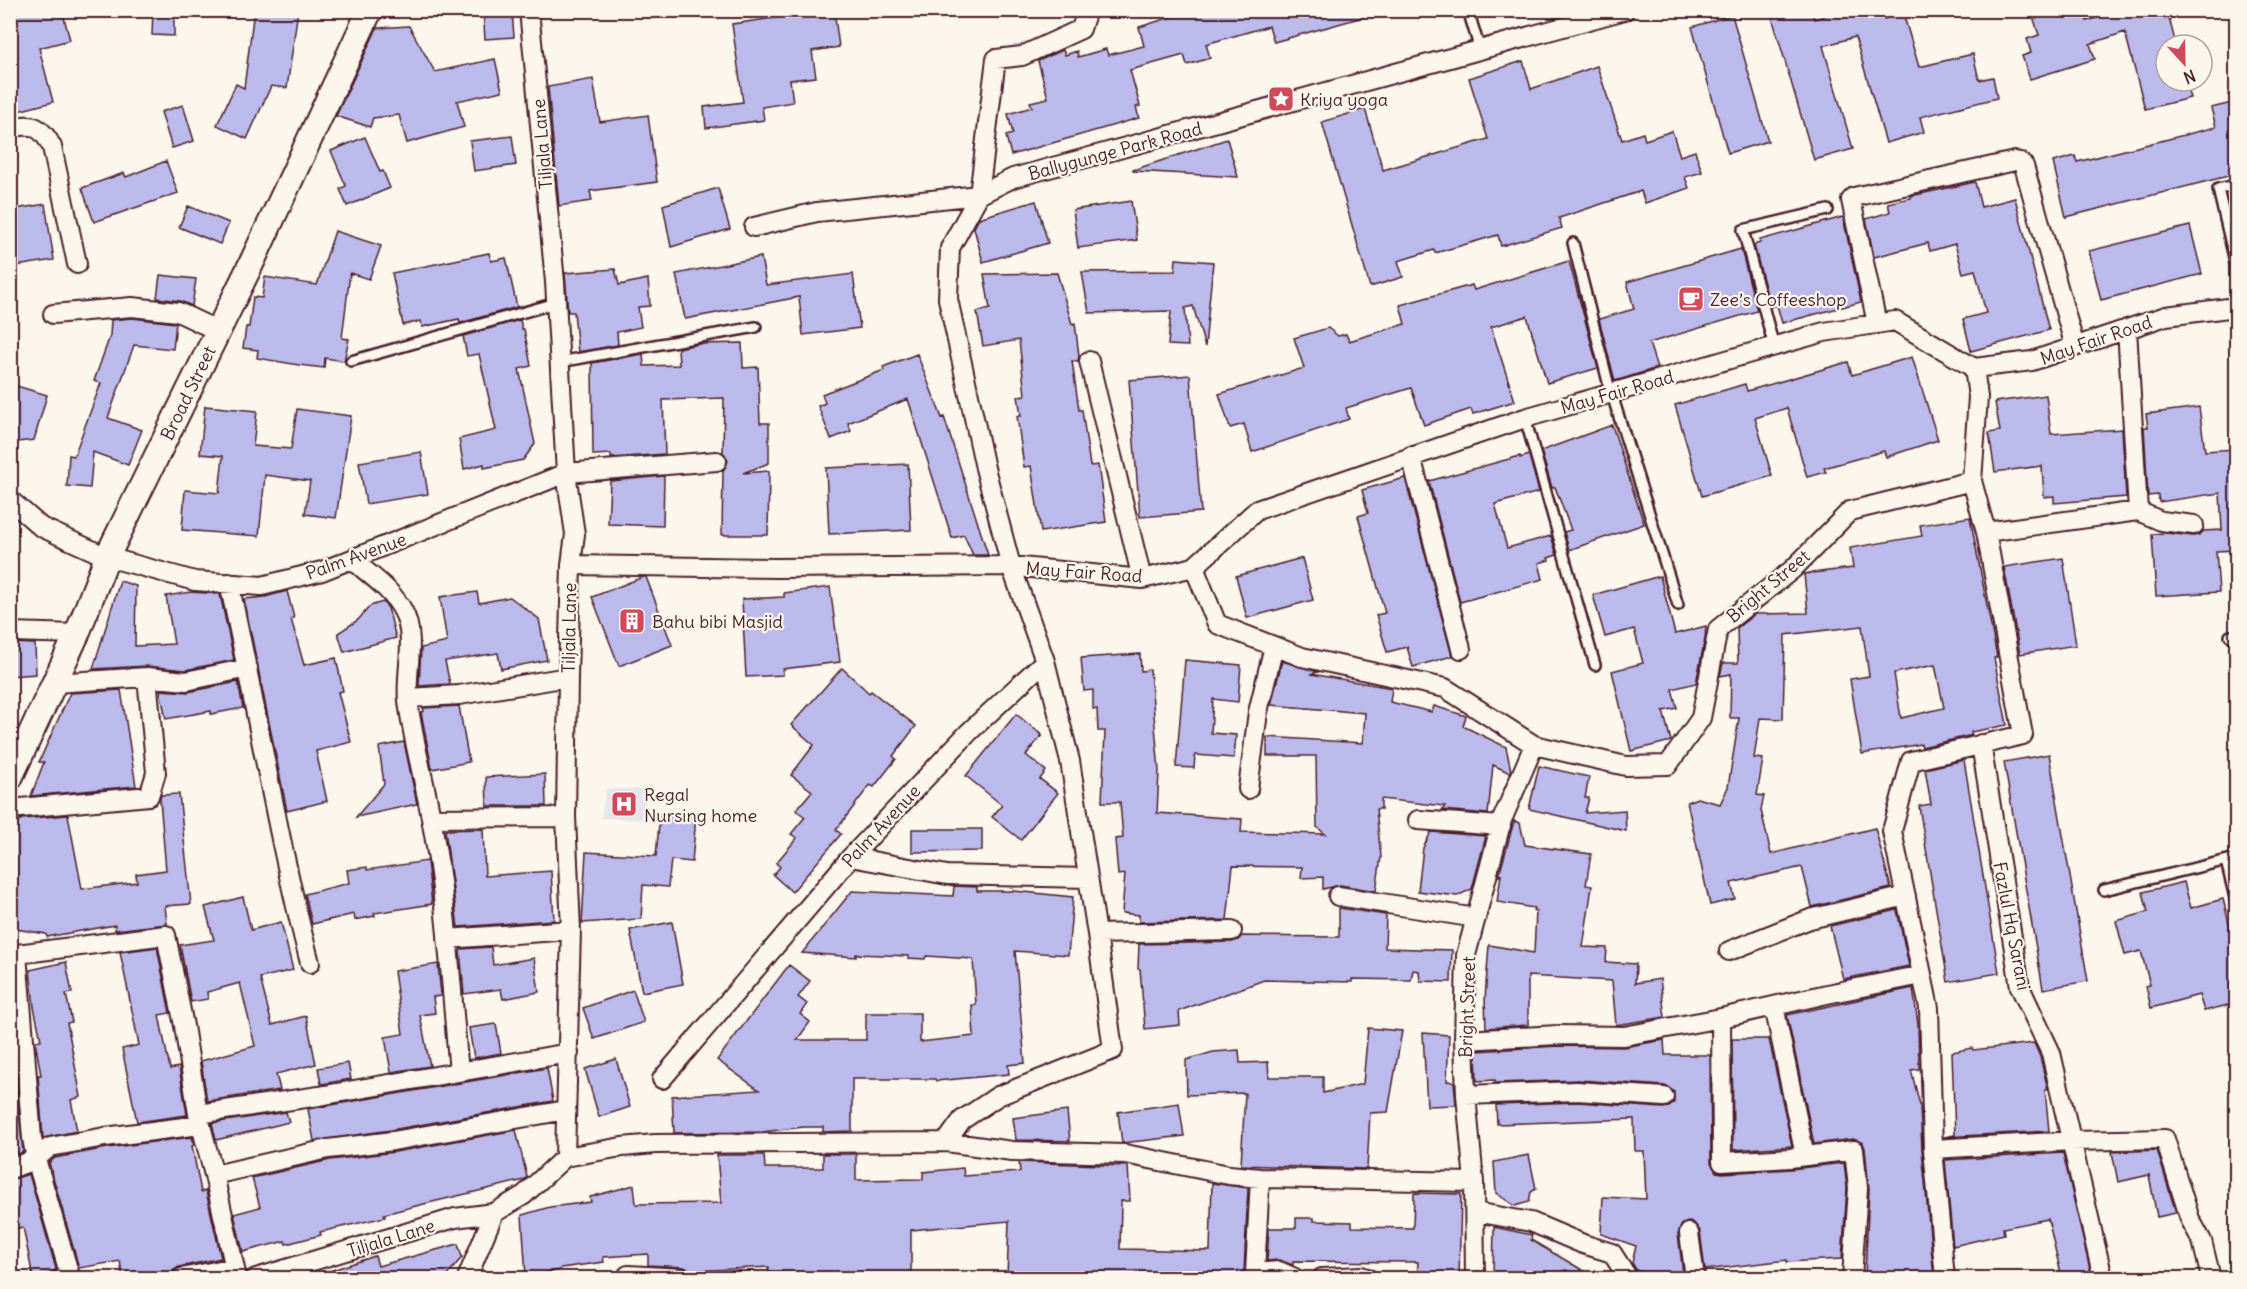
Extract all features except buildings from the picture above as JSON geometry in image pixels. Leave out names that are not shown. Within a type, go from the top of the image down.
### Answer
[{"type":"street","name":"Broad Street","points":[[10,778],[77,634],[107,557],[218,332],[370,10]]},
{"type":"street","name":"Tiljala Lane","points":[[256,1278],[455,1218],[494,1213],[524,1195],[566,1157],[572,930],[566,817],[568,677],[571,565],[575,534],[566,473],[556,303],[529,10]]},
{"type":"street","points":[[946,1142],[962,1120],[998,1096],[1113,1050],[1070,761],[1045,661],[1011,566],[986,468],[948,299],[950,248],[979,195],[996,59],[1023,56],[1081,29],[1087,10]]},
{"type":"street","name":"Ballygunge Park Road","points":[[979,195],[1013,178],[1625,10]]},
{"type":"street","points":[[10,128],[34,126],[45,133],[52,147],[77,264]]},
{"type":"street","points":[[1877,324],[1851,200],[1854,197],[2015,161],[2024,166],[2075,346]]},
{"type":"street","points":[[754,227],[817,212],[979,195]]},
{"type":"street","name":"May Fair Road","points":[[571,565],[777,568],[1011,566],[1142,579],[1194,567],[1257,510],[1525,418],[1824,332],[1895,321],[1974,368],[2031,362],[2166,316],[2236,307]]},
{"type":"street","points":[[53,314],[132,308],[178,312],[218,332]]},
{"type":"street","points":[[2127,329],[2138,511]]},
{"type":"street","points":[[1089,361],[1142,579]]},
{"type":"street","points":[[1945,1278],[1933,1149],[1929,1008],[1892,831],[1911,760],[2023,735],[1986,532],[1972,481],[1978,398],[1974,368]]},
{"type":"street","points":[[1411,456],[1461,649]]},
{"type":"street","name":"Palm Avenue","points":[[10,500],[41,527],[107,557],[195,581],[262,586],[322,571],[566,473],[717,461]]},
{"type":"street","name":"Bright Street","points":[[1194,567],[1217,624],[1302,657],[1445,688],[1534,745],[1626,766],[1668,765],[1701,718],[1718,629],[1793,569],[1850,511],[1972,481]]},
{"type":"street","points":[[1986,532],[2138,511],[2162,521],[2194,525]]},
{"type":"street","points":[[352,559],[392,594],[404,611],[409,627],[408,698],[415,746],[432,818],[447,939],[459,1072]]},
{"type":"street","points":[[228,583],[248,668],[299,921],[310,963]]},
{"type":"street","points":[[10,632],[77,634]]},
{"type":"street","points":[[1248,789],[1258,712],[1274,646]]},
{"type":"street","name":"Palm Avenue","points":[[662,1079],[851,857],[969,732],[1045,661]]},
{"type":"street","points":[[54,683],[147,677],[186,681],[248,668]]},
{"type":"street","points":[[10,809],[149,796],[156,773],[147,677]]},
{"type":"street","points":[[408,698],[459,695],[568,677]]},
{"type":"street","name":"Fazlul Hq Sarani","points":[[1982,744],[2020,987],[2051,1053],[2103,1278]]},
{"type":"street","name":"Bright Street","points":[[1475,1278],[1474,1182],[1466,1095],[1464,1040],[1466,955],[1501,826],[1534,745]]},
{"type":"street","points":[[432,818],[566,817]]},
{"type":"street","points":[[1418,820],[1501,826]]},
{"type":"street","points":[[851,857],[947,875],[1088,878]]},
{"type":"street","points":[[1338,896],[1476,918]]},
{"type":"street","points":[[1729,951],[1810,919],[1906,896]]},
{"type":"street","points":[[447,939],[572,930]]},
{"type":"street","points":[[1097,934],[1232,930]]},
{"type":"street","points":[[67,1278],[32,1138],[14,953],[166,935],[199,1120],[214,1175],[235,1273],[182,1278]]},
{"type":"street","points":[[1464,1040],[1558,1035],[1624,1035],[1721,1018],[1922,975]]},
{"type":"street","points":[[1773,1006],[1805,1156]]},
{"type":"street","points":[[1721,1018],[1722,1162],[1854,1150],[1858,1188],[1852,1278]]},
{"type":"street","points":[[10,1169],[36,1159],[50,1147],[319,1096],[569,1053]]},
{"type":"street","points":[[1466,1095],[1577,1091],[1664,1097]]},
{"type":"street","points":[[214,1175],[328,1149],[566,1110]]},
{"type":"street","points":[[1933,1149],[2072,1141],[2165,1139],[2190,1219],[2202,1241],[2211,1278]]},
{"type":"street","points":[[566,1157],[655,1144],[946,1142],[1012,1151],[1125,1154],[1260,1178],[1474,1182]]},
{"type":"street","points":[[1260,1178],[1255,1273],[1279,1271],[1295,1278]]},
{"type":"street","points":[[1475,1212],[1531,1222],[1583,1244],[1612,1253],[1628,1278]]},
{"type":"street","points":[[467,1278],[494,1213]]},
{"type":"street","points":[[1689,1233],[1695,1278]]},
{"type":"street","points":[[1322,1278],[1361,1276],[1367,1278]]},
{"type":"street","points":[[628,1277],[683,1278]]},
{"type":"lane","points":[[1468,10],[1480,50]]},
{"type":"lane","points":[[2236,185],[2218,189],[2236,266]]},
{"type":"lane","points":[[1774,347],[1743,230],[1828,210]]},
{"type":"lane","points":[[1573,243],[1611,393],[1677,604]]},
{"type":"lane","points":[[351,361],[556,303]]},
{"type":"lane","points":[[559,362],[756,327]]},
{"type":"lane","points":[[1525,418],[1595,665]]},
{"type":"lane","points":[[2104,890],[2236,858]]},
{"type":"lane","points":[[2226,861],[2236,902]]},
{"type":"shaded area","name":"Regal Nursing home","points":[[606,789],[646,789],[644,820],[601,818]]},
{"type":"place","name":"Kriya yoga","points":[[1281,99]]},
{"type":"place","name":"Zee’s Coffeeshop","points":[[1691,299]]},
{"type":"place","name":"Bahu bibi Masjid","points":[[632,621]]},
{"type":"place","name":"Regal Nursing home","points":[[624,804]]}]
